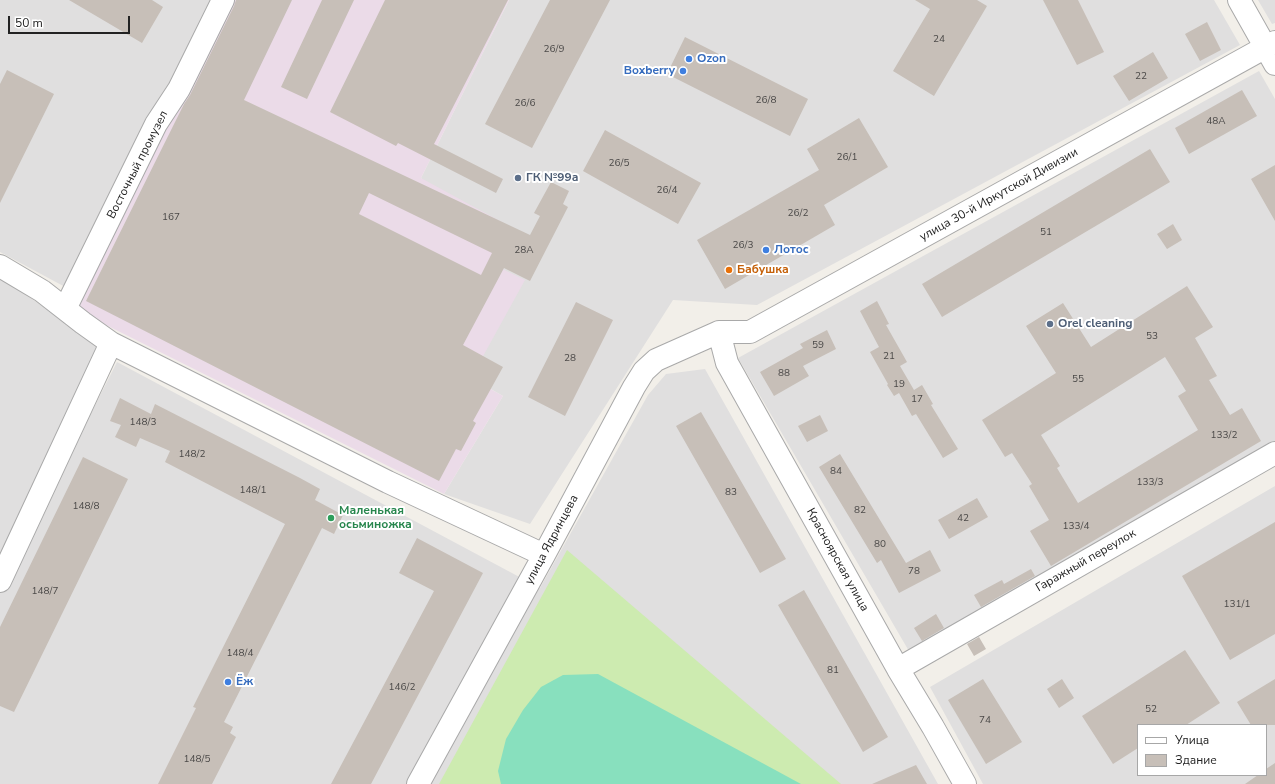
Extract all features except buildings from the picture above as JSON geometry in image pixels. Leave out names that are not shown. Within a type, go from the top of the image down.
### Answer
[{"type":"street","name":"Восточный промузел","points":[[66,309],[156,124],[179,89],[223,0]]},
{"type":"street","points":[[1239,0],[1272,52]]},
{"type":"street","name":"улица 30-й Иркутской Дивизии","points":[[720,332],[750,332],[1272,52]]},
{"type":"street","points":[[0,266],[42,291],[111,343],[388,482],[544,555]]},
{"type":"street","name":"улица Ядринцева","points":[[418,784],[644,371],[656,360],[720,332]]},
{"type":"street","name":"Красноярская улица","points":[[720,332],[727,363],[898,669],[965,784]]},
{"type":"street","points":[[0,581],[111,343]]},
{"type":"street","name":"Гаражный переулок","points":[[898,669],[1275,453]]},
{"type":"shaded area","points":[[0,0],[213,0],[67,288],[0,252]]},
{"type":"shaded area","points":[[223,0],[509,0],[421,178],[509,226],[490,263],[525,280],[471,378],[503,396],[444,494],[70,307]]},
{"type":"shaded area","points":[[509,0],[1214,0],[1240,45],[757,305],[673,300],[530,524],[444,494],[503,396],[471,378],[490,263],[421,178]]},
{"type":"shaded area","points":[[1258,0],[1275,0],[1275,23],[1272,24]]},
{"type":"shaded area","points":[[1259,71],[1275,99],[1275,447],[913,658],[738,358]]},
{"type":"shaded area","points":[[0,277],[70,325],[102,351],[0,566]]},
{"type":"shaded area","points":[[117,362],[540,588],[648,395],[666,374],[705,369],[938,784],[0,784],[0,593]]},
{"type":"shaded area","points":[[1275,486],[1275,784],[983,784],[930,687]]},
{"type":"green space","points":[[567,550],[841,784],[439,784]]},
{"type":"green space","points":[[598,674],[801,784],[501,784],[498,771],[506,739],[523,710],[541,687],[563,675]]},
{"type":"place","name":"Ozon","points":[[689,59]]},
{"type":"place","name":"Boxberry","points":[[683,71]]},
{"type":"place","name":"ГК №99а","points":[[518,178]]},
{"type":"place","name":"Лотос","points":[[766,250]]},
{"type":"place","name":"Бабушка","points":[[729,270]]},
{"type":"place","name":"Orel cleaning","points":[[1050,324]]},
{"type":"place","name":"Маленькая осьминожка","points":[[331,518]]},
{"type":"place","name":"Ёж","points":[[228,682]]}]
